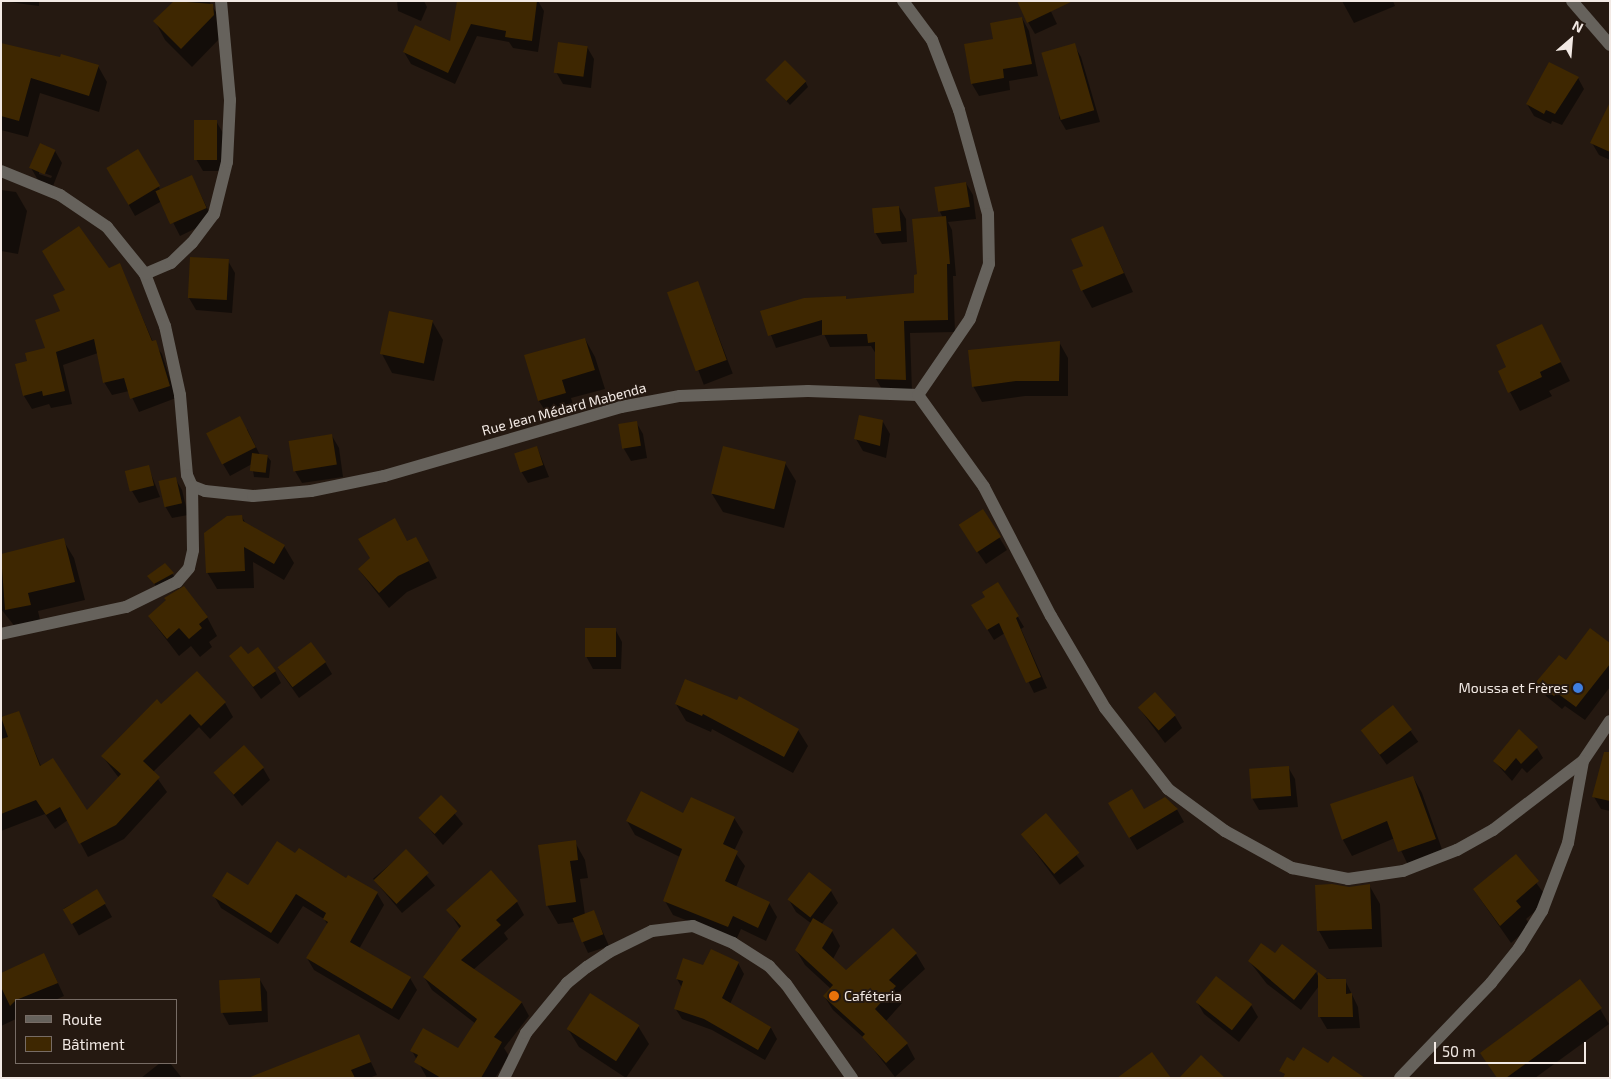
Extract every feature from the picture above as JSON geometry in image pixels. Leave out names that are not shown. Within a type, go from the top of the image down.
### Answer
[{"type":"street","points":[[145,274],[171,263],[192,243],[214,214],[227,162],[230,100],[221,1]]},
{"type":"street","points":[[903,1],[932,40],[959,110],[988,214],[989,264],[970,320],[918,395],[984,487],[1051,616],[1105,708],[1168,789],[1225,830],[1292,868],[1348,879],[1403,871],[1456,850],[1493,830],[1583,761],[1610,721]]},
{"type":"street","points":[[1572,1],[1610,45]]},
{"type":"street","points":[[1,171],[60,195],[107,227],[145,274],[166,326],[180,394],[187,475],[192,486],[193,550],[188,568],[177,582],[126,607],[1,634]]},
{"type":"street","name":"Rue Jean Médard Mabenda","points":[[192,486],[205,491],[253,496],[311,491],[384,476],[621,407],[680,396],[808,391],[918,395]]},
{"type":"street","points":[[1400,1078],[1491,983],[1519,948],[1542,911],[1568,843],[1583,761]]},
{"type":"street","points":[[504,1078],[526,1033],[567,983],[587,967],[617,948],[652,931],[692,926],[733,943],[769,966],[786,984],[852,1078]]},
{"type":"building","points":[[174,1],[213,4],[214,15],[181,49],[153,21]]},
{"type":"building","points":[[457,1],[537,1],[532,41],[505,37],[506,31],[471,24],[448,73],[403,52],[415,25],[450,41]]},
{"type":"building","points":[[1017,1],[1073,1],[1027,23]]},
{"type":"building","points":[[1022,17],[1032,64],[1003,69],[1004,78],[971,84],[964,44],[993,39],[990,23]]},
{"type":"building","points":[[558,42],[588,46],[583,77],[554,73]]},
{"type":"building","points":[[1,43],[60,57],[61,54],[99,65],[89,96],[31,78],[19,121],[1,116]]},
{"type":"building","points":[[1075,43],[1094,110],[1061,120],[1041,53]]},
{"type":"building","points":[[785,60],[806,81],[786,101],[765,80]]},
{"type":"building","points":[[1549,62],[1579,77],[1555,114],[1546,110],[1544,114],[1526,104]]},
{"type":"building","points":[[1610,102],[1610,152],[1590,143]]},
{"type":"building","points":[[194,120],[217,120],[217,160],[194,160]]},
{"type":"building","points":[[40,143],[56,150],[45,175],[29,168]]},
{"type":"building","points":[[138,149],[160,186],[128,205],[106,168]]},
{"type":"building","points":[[192,175],[207,208],[170,224],[155,191]]},
{"type":"building","points":[[966,182],[970,207],[938,212],[934,187]]},
{"type":"building","points":[[899,206],[901,231],[874,233],[872,208]]},
{"type":"building","points":[[946,216],[950,264],[947,264],[948,320],[904,321],[906,380],[875,379],[875,342],[868,343],[867,334],[822,335],[822,320],[768,336],[760,311],[804,298],[846,296],[846,299],[914,293],[914,275],[917,274],[912,219]]},
{"type":"building","points":[[79,226],[109,268],[120,263],[152,341],[156,340],[170,386],[130,399],[124,378],[103,383],[94,339],[56,352],[65,391],[43,396],[42,391],[23,396],[15,364],[27,361],[25,353],[45,348],[35,320],[60,311],[53,295],[65,290],[42,251]]},
{"type":"building","points":[[1103,226],[1124,273],[1081,291],[1072,270],[1083,266],[1071,239]]},
{"type":"building","points":[[190,257],[229,259],[227,300],[188,298]]},
{"type":"building","points":[[698,281],[727,360],[696,371],[667,292]]},
{"type":"building","points":[[389,311],[433,320],[424,363],[380,354]]},
{"type":"building","points":[[1542,324],[1561,362],[1540,372],[1542,377],[1508,393],[1498,371],[1506,367],[1496,345]]},
{"type":"building","points":[[585,338],[595,370],[562,380],[566,393],[538,401],[524,355]]},
{"type":"building","points":[[1060,341],[1059,381],[1016,381],[972,387],[968,350]]},
{"type":"building","points":[[859,415],[883,420],[880,446],[854,439]]},
{"type":"building","points":[[240,416],[256,447],[222,464],[206,433]]},
{"type":"building","points":[[637,421],[641,446],[622,449],[618,424]]},
{"type":"building","points":[[332,434],[337,465],[293,472],[289,441]]},
{"type":"building","points":[[537,446],[543,465],[520,472],[514,453]]},
{"type":"building","points":[[723,446],[786,462],[774,509],[711,494]]},
{"type":"building","points":[[252,453],[268,455],[266,473],[250,471]]},
{"type":"building","points":[[149,465],[154,485],[130,491],[125,471]]},
{"type":"building","points":[[176,477],[182,503],[165,507],[158,481]]},
{"type":"building","points":[[983,509],[1001,537],[977,552],[959,525]]},
{"type":"building","points":[[242,515],[243,521],[285,545],[274,564],[244,547],[245,571],[206,573],[204,533],[227,516]]},
{"type":"building","points":[[395,518],[407,541],[416,537],[429,561],[398,576],[379,593],[358,569],[370,558],[358,539]]},
{"type":"building","points":[[64,538],[75,582],[28,593],[31,605],[5,610],[1,554]]},
{"type":"building","points":[[165,563],[174,573],[154,584],[147,576]]},
{"type":"building","points":[[998,582],[1019,616],[1016,618],[1041,677],[1026,683],[999,623],[987,630],[971,605],[985,597],[982,592]]},
{"type":"building","points":[[184,586],[208,617],[199,624],[202,628],[189,639],[179,628],[167,639],[148,616],[166,600],[164,598]]},
{"type":"building","points":[[585,628],[616,628],[616,657],[585,657]]},
{"type":"building","points":[[1590,628],[1610,643],[1610,664],[1576,707],[1557,693],[1554,696],[1536,682],[1559,655],[1566,660]]},
{"type":"building","points":[[311,642],[326,662],[293,687],[277,667]]},
{"type":"building","points":[[241,646],[248,654],[258,647],[276,671],[253,687],[229,656]]},
{"type":"building","points":[[197,671],[226,702],[201,726],[190,714],[143,761],[160,777],[116,825],[79,844],[60,807],[46,815],[36,800],[1,814],[1,739],[8,737],[1,717],[19,711],[40,766],[53,758],[87,810],[121,774],[101,756],[157,699],[161,704]]},
{"type":"building","points":[[685,679],[737,700],[739,696],[799,729],[784,757],[703,714],[702,716],[675,704]]},
{"type":"building","points":[[1155,692],[1176,715],[1159,730],[1138,707]]},
{"type":"building","points":[[1393,705],[1412,729],[1380,755],[1361,730]]},
{"type":"building","points":[[1519,729],[1538,747],[1521,764],[1516,758],[1505,771],[1493,761]]},
{"type":"building","points":[[244,745],[264,767],[234,795],[214,772]]},
{"type":"building","points":[[1604,752],[1610,752],[1610,801],[1592,797]]},
{"type":"building","points":[[1289,766],[1291,796],[1251,799],[1249,769]]},
{"type":"building","points":[[1413,776],[1436,839],[1398,852],[1387,821],[1342,840],[1330,804]]},
{"type":"building","points":[[1132,789],[1144,809],[1165,797],[1178,809],[1129,838],[1108,803]]},
{"type":"building","points":[[641,791],[683,813],[691,797],[735,817],[723,844],[738,851],[725,881],[770,902],[758,928],[733,916],[728,927],[663,901],[682,849],[626,821]]},
{"type":"building","points":[[441,795],[457,811],[435,834],[418,818]]},
{"type":"building","points":[[1046,813],[1079,853],[1054,874],[1021,834]]},
{"type":"building","points":[[576,840],[578,860],[570,861],[576,902],[546,906],[538,845]]},
{"type":"building","points":[[277,841],[295,853],[299,848],[346,878],[348,875],[378,892],[350,942],[411,977],[392,1009],[306,958],[328,922],[323,919],[326,913],[296,894],[271,933],[212,896],[227,872],[248,885]]},
{"type":"building","points":[[406,849],[429,873],[397,904],[374,880]]},
{"type":"building","points":[[1516,854],[1539,881],[1516,901],[1521,907],[1500,926],[1473,889]]},
{"type":"building","points":[[491,870],[518,901],[496,920],[501,925],[461,960],[522,1002],[494,1037],[502,1042],[481,1078],[441,1078],[414,1062],[418,1055],[410,1051],[423,1028],[458,1048],[477,1019],[423,977],[461,926],[446,910]]},
{"type":"building","points":[[809,872],[832,890],[810,917],[787,900]]},
{"type":"building","points":[[1332,884],[1349,887],[1370,884],[1372,929],[1317,931],[1315,885]]},
{"type":"building","points":[[97,889],[106,904],[71,924],[63,910]]},
{"type":"building","points":[[594,910],[603,934],[582,943],[573,918]]},
{"type":"building","points":[[813,918],[833,930],[822,948],[846,970],[893,928],[917,953],[889,980],[896,986],[875,1009],[908,1043],[886,1063],[862,1037],[865,1034],[823,996],[833,985],[795,950]]},
{"type":"building","points":[[1261,943],[1275,953],[1282,944],[1317,971],[1294,1000],[1248,961]]},
{"type":"building","points":[[711,949],[739,962],[722,998],[771,1027],[758,1050],[704,1019],[674,1009],[683,981],[676,979],[683,958],[703,965]]},
{"type":"building","points":[[44,953],[58,983],[15,999],[10,1006],[1,987],[1,973]]},
{"type":"building","points":[[1318,972],[1327,979],[1346,979],[1346,994],[1352,993],[1353,1017],[1318,1017]]},
{"type":"building","points":[[1216,976],[1252,1004],[1232,1030],[1196,1002]]},
{"type":"building","points":[[260,978],[262,1011],[221,1013],[219,980]]},
{"type":"building","points":[[1580,979],[1602,1008],[1506,1078],[1497,1078],[1480,1053]]},
{"type":"building","points":[[590,993],[639,1025],[616,1061],[567,1029]]},
{"type":"building","points":[[359,1034],[371,1062],[351,1070],[355,1078],[248,1078]]},
{"type":"building","points":[[1303,1047],[1328,1063],[1333,1056],[1365,1078],[1283,1078],[1285,1074],[1279,1071],[1287,1057],[1294,1061]]},
{"type":"building","points":[[1152,1052],[1171,1078],[1117,1078]]},
{"type":"building","points":[[1201,1055],[1225,1078],[1179,1078]]},
{"type":"place","name":"Moussa et Frères","points":[[1578,688]]},
{"type":"place","name":"Caféteria","points":[[834,996]]}]
